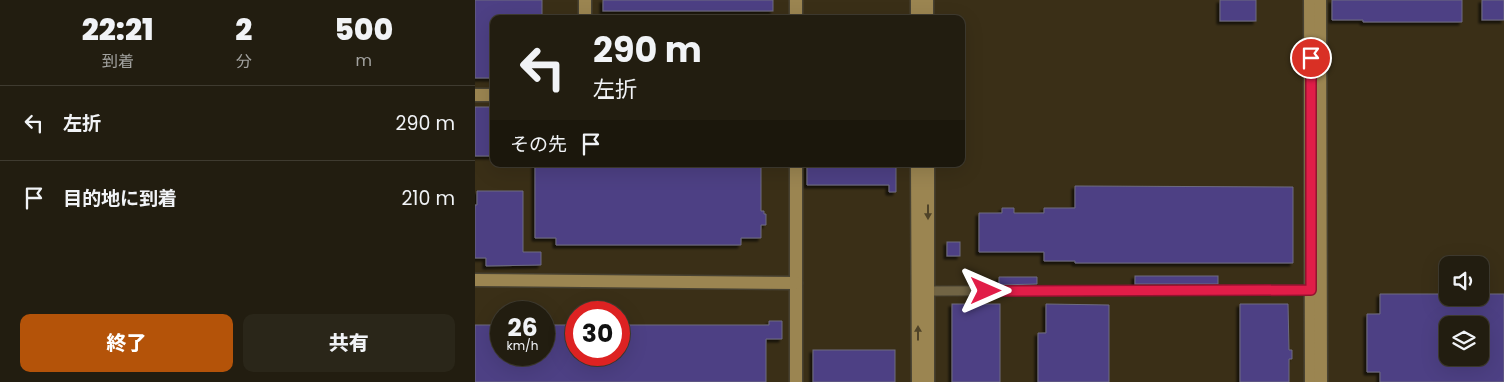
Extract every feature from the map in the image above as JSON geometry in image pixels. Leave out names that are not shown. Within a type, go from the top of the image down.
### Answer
[{"type":"street","points":[[585,0],[585,15]]},
{"type":"street","points":[[796,0],[796,15]]},
{"type":"street","points":[[917,0],[917,15]]},
{"type":"street","points":[[927,0],[927,15]]},
{"type":"street","points":[[1310,0],[1316,290],[1321,382]]},
{"type":"street","points":[[1311,382],[1316,290],[1320,0]]},
{"type":"street","points":[[475,95],[490,95]]},
{"type":"street","points":[[796,167],[796,382]]},
{"type":"street","points":[[917,167],[928,382]]},
{"type":"street","points":[[918,382],[928,167]]},
{"type":"street","points":[[475,280],[796,282]]},
{"type":"street","points":[[923,291],[1316,290]]},
{"type":"shaded area","points":[[475,0],[1504,0],[1504,382],[475,382]]},
{"type":"building","points":[[475,0],[542,0],[542,15],[490,15],[490,78],[475,78]]},
{"type":"building","points":[[603,0],[773,0],[773,11],[603,11]]},
{"type":"building","points":[[1220,0],[1256,0],[1256,21],[1220,21]]},
{"type":"building","points":[[1332,0],[1462,0],[1462,22],[1363,22],[1363,20],[1332,20]]},
{"type":"building","points":[[1482,0],[1504,0],[1504,20],[1482,20]]},
{"type":"building","points":[[475,107],[490,107],[490,156],[475,156]]},
{"type":"building","points":[[535,167],[761,167],[761,211],[764,211],[764,214],[766,214],[766,225],[761,225],[761,238],[741,238],[741,245],[556,245],[556,238],[535,238]]},
{"type":"building","points":[[807,167],[896,167],[896,192],[889,192],[889,185],[807,185]]},
{"type":"building","points":[[1075,186],[1293,187],[1293,263],[1075,263],[1075,261],[1044,261],[1044,252],[979,252],[979,213],[1002,213],[1002,208],[1014,208],[1014,213],[1044,213],[1044,208],[1075,208]]},
{"type":"building","points":[[477,191],[523,191],[523,252],[541,252],[541,265],[486,266],[486,258],[475,258],[475,205],[477,205]]},
{"type":"building","points":[[947,242],[960,242],[960,256],[947,256]]},
{"type":"building","points":[[1135,276],[1218,276],[1218,284],[1135,284]]},
{"type":"building","points":[[999,277],[1037,277],[1037,284],[999,285]]},
{"type":"building","points":[[1380,294],[1439,294],[1439,306],[1489,306],[1489,294],[1504,294],[1504,382],[1380,382],[1380,372],[1367,372],[1367,314],[1380,314]]},
{"type":"building","points":[[952,304],[1000,304],[1000,382],[952,382]]},
{"type":"building","points":[[1046,304],[1109,305],[1109,382],[1038,382],[1038,333],[1046,333]]},
{"type":"building","points":[[1240,304],[1288,304],[1289,350],[1292,350],[1292,359],[1289,359],[1289,382],[1240,382]]},
{"type":"building","points":[[769,321],[782,321],[782,339],[766,339],[766,382],[475,382],[475,325],[490,325],[490,366],[555,366],[555,325],[565,325],[565,366],[630,366],[630,325],[769,325]]},
{"type":"building","points":[[813,350],[895,350],[895,382],[813,382]]},
{"type":"route","points":[[986,291],[1311,290],[1311,58]]}]
